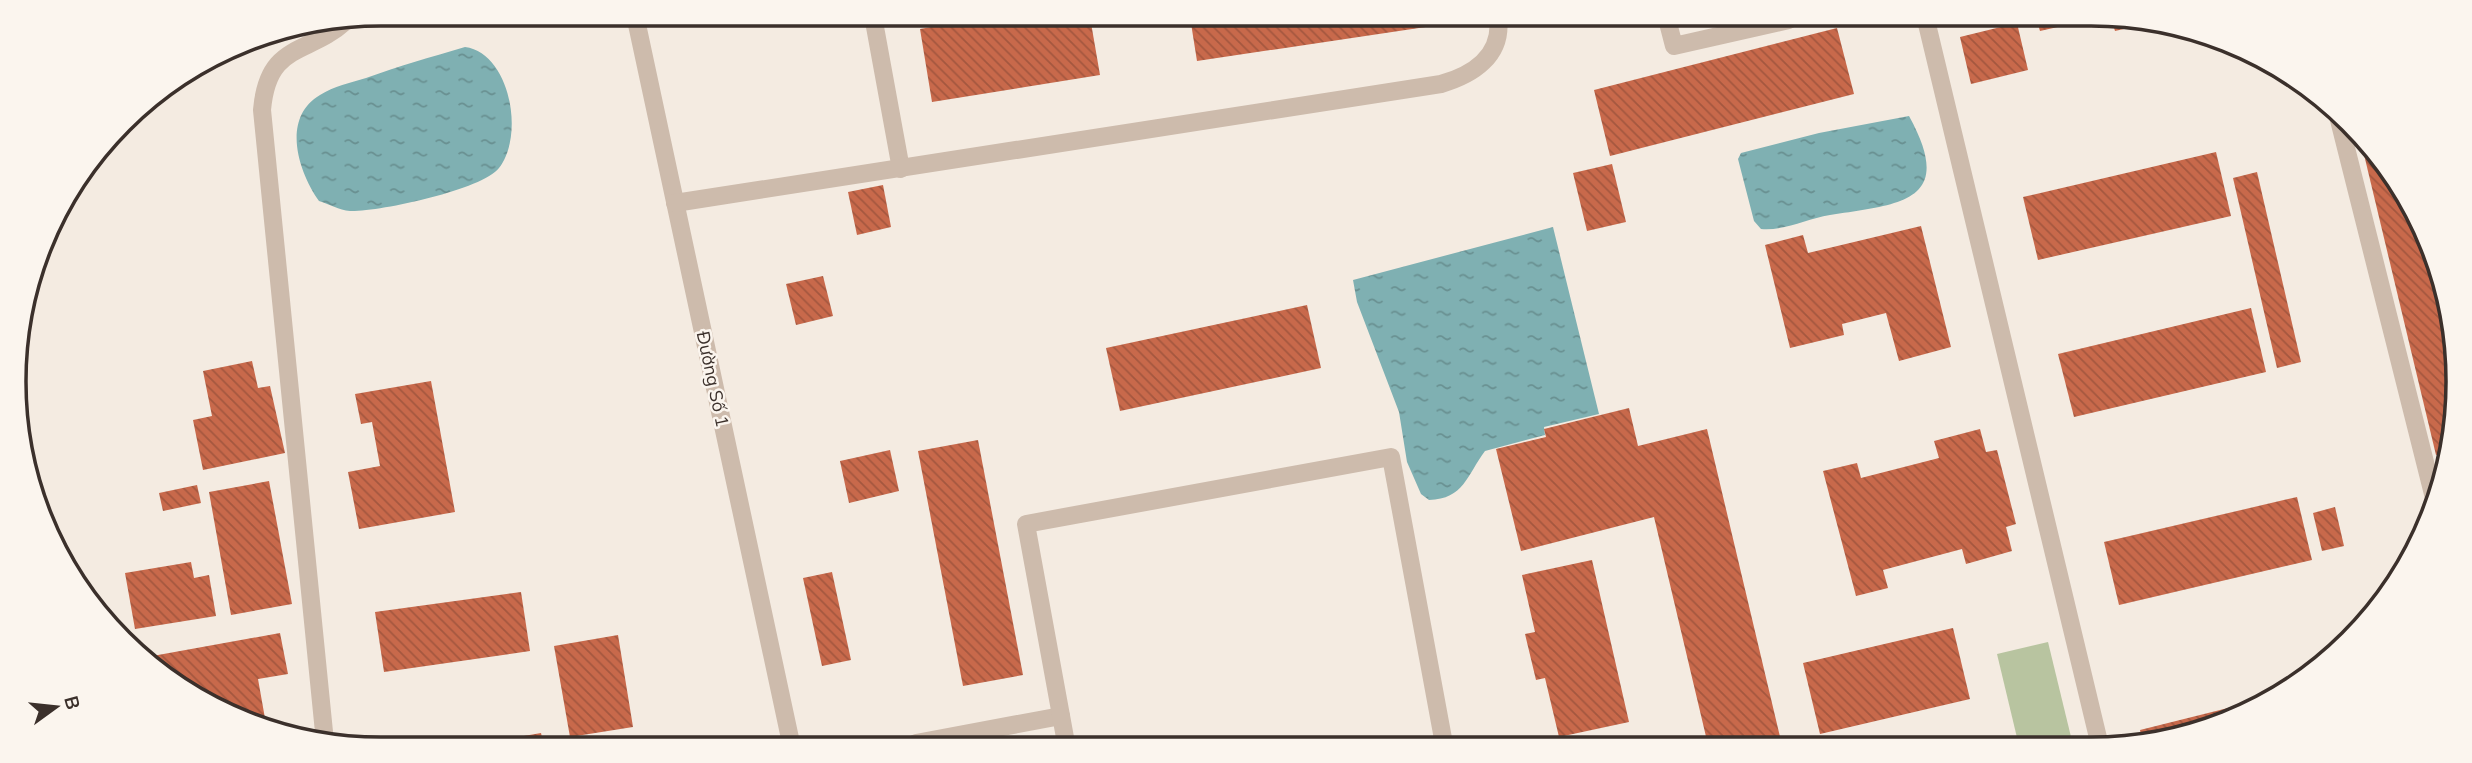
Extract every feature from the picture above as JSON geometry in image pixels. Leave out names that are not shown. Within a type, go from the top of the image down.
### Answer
[{"type":"street","name":"Đường Số 1","points":[[637,26],[790,737]]},
{"type":"street","points":[[875,26],[901,169]]},
{"type":"street","points":[[675,204],[1441,84],[1463,78],[1480,66],[1496,40],[1497,26]]},
{"type":"street","points":[[1669,26],[1674,47],[1763,26]]},
{"type":"street","points":[[1927,26],[2098,737]]},
{"type":"street","points":[[324,732],[262,110],[263,94],[277,65],[290,51],[335,29]]},
{"type":"street","points":[[2341,129],[2431,484]]},
{"type":"street","points":[[1065,737],[1026,524],[1391,457],[1443,737]]},
{"type":"street","points":[[948,737],[1061,716]]},
{"type":"green space","points":[[2048,642],[2071,737],[2017,737],[1997,654]]},
{"type":"water","points":[[465,47],[480,53],[493,64],[509,97],[511,136],[507,154],[499,168],[489,176],[452,192],[383,208],[350,211],[319,201],[305,175],[297,145],[300,117],[308,105],[336,87]]},
{"type":"water","points":[[1909,116],[1922,145],[1927,167],[1923,183],[1913,194],[1898,202],[1779,228],[1761,229],[1754,221],[1738,159],[1741,153],[1819,133]]},
{"type":"water","points":[[1553,227],[1599,414],[1544,427],[1545,435],[1485,451],[1469,477],[1457,490],[1441,499],[1429,500],[1421,494],[1407,462],[1399,412],[1357,302],[1353,280]]},
{"type":"building","points":[[937,26],[1092,26],[1100,75],[932,102],[920,29]]},
{"type":"building","points":[[1191,26],[1432,26],[1197,61]]},
{"type":"building","points":[[2005,26],[2018,26],[2028,70],[1971,84],[1960,37]]},
{"type":"building","points":[[2038,26],[2062,26],[2040,31]]},
{"type":"building","points":[[1837,28],[1854,94],[1610,156],[1594,90]]},
{"type":"building","points":[[2216,152],[2231,216],[2038,260],[2023,197]]},
{"type":"building","points":[[2364,155],[2386,184],[2409,224],[2434,290],[2443,335],[2446,382],[2443,428],[2436,455]]},
{"type":"building","points":[[1612,164],[1626,222],[1587,231],[1573,173]]},
{"type":"building","points":[[2257,172],[2301,362],[2277,368],[2233,178]]},
{"type":"building","points":[[883,185],[891,227],[857,235],[848,192]]},
{"type":"building","points":[[1921,226],[1951,347],[1899,361],[1886,313],[1842,324],[1844,335],[1790,348],[1765,245],[1803,235],[1808,253]]},
{"type":"building","points":[[823,276],[833,316],[796,325],[786,284]]},
{"type":"building","points":[[1307,305],[1321,368],[1120,411],[1106,348]]},
{"type":"building","points":[[2251,308],[2266,372],[2074,417],[2058,354]]},
{"type":"building","points":[[252,361],[258,388],[270,386],[285,453],[203,470],[193,420],[212,416],[203,371]]},
{"type":"building","points":[[431,381],[455,512],[359,529],[348,472],[380,466],[372,422],[361,424],[355,394]]},
{"type":"building","points":[[1629,408],[1638,446],[1707,429],[1780,737],[1706,737],[1654,517],[1521,551],[1496,449],[1546,437],[1544,429]]},
{"type":"building","points":[[1980,429],[1986,452],[1997,450],[2016,524],[2006,527],[2012,551],[1966,564],[1962,549],[1883,570],[1888,588],[1856,596],[1823,471],[1857,463],[1861,478],[1939,458],[1934,441]]},
{"type":"building","points":[[978,440],[1023,675],[963,686],[918,451]]},
{"type":"building","points":[[890,450],[899,491],[849,503],[840,461]]},
{"type":"building","points":[[269,481],[292,604],[231,615],[209,492]]},
{"type":"building","points":[[197,485],[201,503],[163,511],[159,493]]},
{"type":"building","points":[[2297,497],[2312,560],[2119,605],[2104,542]]},
{"type":"building","points":[[2335,507],[2344,546],[2322,551],[2313,513]]},
{"type":"building","points":[[1592,560],[1629,722],[1559,737],[1545,678],[1536,680],[1525,634],[1535,632],[1522,575]]},
{"type":"building","points":[[191,562],[194,578],[209,575],[216,616],[135,629],[125,573]]},
{"type":"building","points":[[832,572],[851,660],[822,666],[803,578]]},
{"type":"building","points":[[521,592],[530,651],[384,672],[375,612]]},
{"type":"building","points":[[1953,628],[1970,699],[1820,734],[1803,663]]},
{"type":"building","points":[[280,633],[288,674],[258,679],[265,717],[204,689],[155,655]]},
{"type":"building","points":[[618,635],[633,727],[570,737],[554,646]]},
{"type":"building","points":[[2233,707],[2182,725],[2141,733],[2140,730]]},
{"type":"building","points":[[541,733],[542,737],[518,737]]}]
